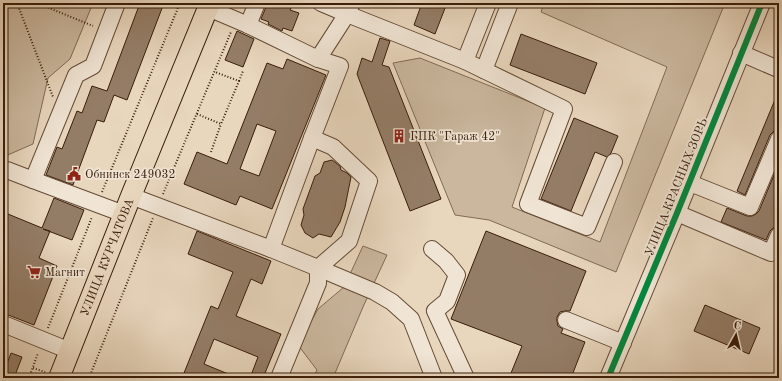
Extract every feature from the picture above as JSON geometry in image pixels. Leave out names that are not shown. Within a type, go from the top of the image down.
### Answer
[{"type":"main road","name":"УЛИЦА КУРЧАТОВА","points":[[59,378],[131,196],[209,6]]},
{"type":"street","points":[[32,180],[76,75],[93,66],[117,3]]},
{"type":"street","points":[[242,23],[257,3]]},
{"type":"street","points":[[321,3],[349,9],[465,61],[564,109],[528,204],[587,227],[614,162]]},
{"type":"street","points":[[465,61],[488,3]]},
{"type":"street","points":[[484,70],[510,3]]},
{"type":"street","name":"УЛИЦА КРАСНЫХ ЗОРЬ","points":[[608,378],[678,214],[762,3]]},
{"type":"street","points":[[209,6],[318,59],[340,66],[271,249]]},
{"type":"street","points":[[318,59],[349,9]]},
{"type":"street","points":[[741,53],[778,69]]},
{"type":"street","points":[[279,378],[318,283],[318,268],[349,241],[369,181],[333,147],[312,138]]},
{"type":"street","points":[[690,183],[750,207],[779,138]]},
{"type":"street","points":[[3,172],[7,170],[124,214]]},
{"type":"street","points":[[131,196],[318,268],[375,292],[392,302],[411,319],[434,378]]},
{"type":"street","points":[[678,214],[771,253],[779,235]]},
{"type":"street","points":[[432,249],[446,261],[457,275],[447,301],[436,311],[466,378]]},
{"type":"street","points":[[566,320],[623,343]]},
{"type":"street","points":[[6,325],[70,351]]},
{"type":"path","points":[[17,3],[60,115]]},
{"type":"path","points":[[37,3],[106,32]]},
{"type":"path","points":[[29,378],[97,204],[180,3]]},
{"type":"path","points":[[89,378],[214,72],[242,23]]},
{"type":"path","points":[[211,152],[243,71]]},
{"type":"path","points":[[214,72],[239,81]]},
{"type":"path","points":[[197,114],[221,124]]},
{"type":"shaded area","points":[[3,3],[93,3],[70,59],[48,78],[33,144],[3,157]]},
{"type":"shaded area","points":[[544,3],[725,3],[616,272],[489,220],[455,215],[393,63],[420,58],[545,108],[512,207],[600,242],[667,67],[541,12]]},
{"type":"shaded area","points":[[363,246],[387,255],[333,378],[313,378],[317,370],[298,345],[318,309],[344,287]]},
{"type":"building","points":[[140,3],[164,3],[127,100],[114,95],[104,122],[97,120],[73,185],[46,175],[57,147],[62,149],[77,111],[82,113],[92,86],[107,91]]},
{"type":"building","points":[[266,3],[278,3],[299,13],[292,31],[283,28],[282,31],[268,24],[269,22],[261,19]]},
{"type":"building","points":[[422,3],[447,3],[435,34],[414,25]]},
{"type":"building","points":[[237,31],[254,39],[243,67],[225,60]]},
{"type":"building","points":[[521,34],[597,63],[585,94],[510,65]]},
{"type":"building","name":"ГПК \"Гараж 42\"","points":[[380,38],[390,41],[382,65],[389,67],[441,199],[410,211],[357,74],[362,58],[372,62]]},
{"type":"building","points":[[287,59],[326,75],[272,209],[240,196],[236,205],[184,184],[197,152],[227,164],[267,63],[283,69]],"holes":[[[257,124],[276,131],[259,176],[240,169]]]},
{"type":"building","points":[[779,90],[779,130],[774,131],[770,135],[745,195],[737,191]]},
{"type":"building","points":[[574,118],[618,136],[611,153],[607,157],[595,152],[571,211],[541,199]]},
{"type":"building","points":[[332,160],[340,166],[341,170],[351,177],[345,207],[340,222],[331,237],[319,234],[313,238],[305,233],[301,225],[304,215],[303,209],[315,176],[320,173],[324,162]]},
{"type":"building","points":[[779,163],[779,226],[770,231],[766,240],[721,222],[727,208],[747,216],[752,216],[759,211]]},
{"type":"building","points":[[54,198],[84,210],[72,240],[50,232],[39,258],[57,266],[34,325],[3,313],[3,212],[42,228]]},
{"type":"building","points":[[197,231],[271,261],[262,284],[251,279],[236,316],[281,334],[263,378],[250,378],[258,357],[214,339],[204,364],[238,378],[182,378],[211,306],[218,309],[233,272],[188,254]]},
{"type":"building","points":[[486,231],[586,271],[570,311],[560,312],[557,317],[558,326],[563,329],[561,333],[585,342],[571,378],[509,378],[522,346],[451,319]]},
{"type":"building","points":[[705,305],[760,328],[749,354],[694,331]]},
{"type":"building","points":[[11,353],[22,357],[14,378],[3,376]]},
{"type":"cycle path","points":[[608,378],[762,3]]},
{"type":"place","name":"ГПК \"Гараж 42\"","points":[[399,136]]},
{"type":"place","name":"Обнинск 249032","points":[[74,174]]},
{"type":"place","name":"Магнит","points":[[34,272]]}]
